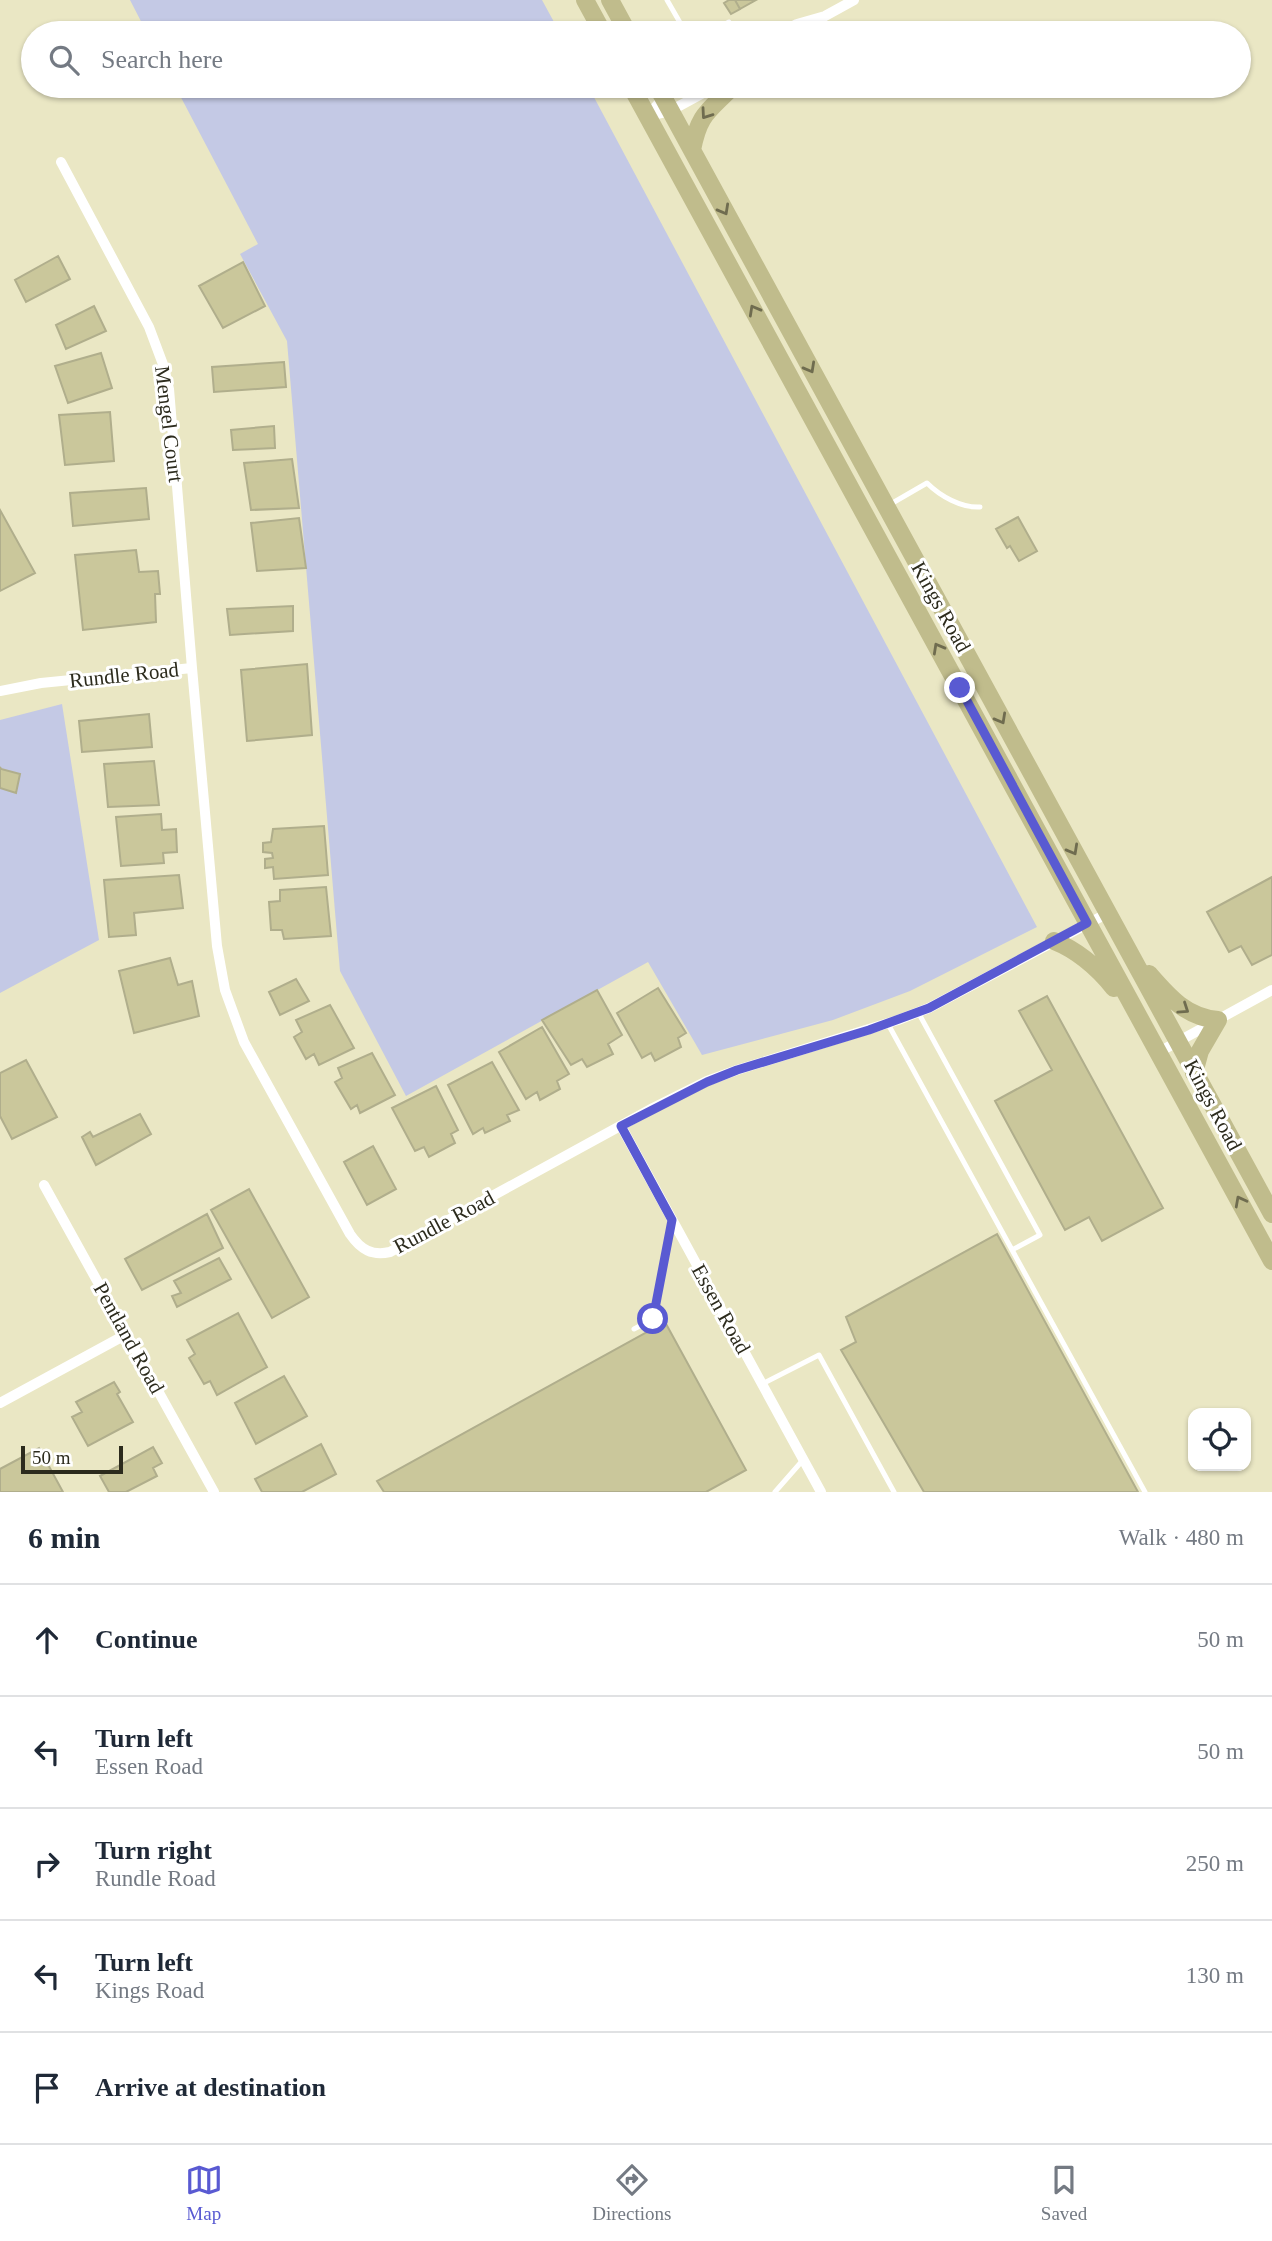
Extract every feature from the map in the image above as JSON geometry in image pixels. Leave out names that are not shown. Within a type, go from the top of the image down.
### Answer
[{"type":"main road","points":[[585,0],[596,21]]},
{"type":"main road","points":[[610,0],[622,21]]},
{"type":"main road","name":"Kings Road","points":[[638,98],[1272,1261]]},
{"type":"main road","name":"Kings Road","points":[[663,98],[1272,1214]]},
{"type":"main road","points":[[692,150],[696,128],[708,109],[720,98]]},
{"type":"main road","points":[[1054,940],[1101,971],[1148,1033]]},
{"type":"main road","points":[[1126,947],[1185,1011],[1197,1017],[1218,1020],[1200,1051],[1194,1073]]},
{"type":"street","points":[[808,21],[825,16],[855,0]]},
{"type":"street","points":[[820,21],[825,16]]},
{"type":"street","points":[[648,116],[663,98]]},
{"type":"street","name":"Mengel Court","points":[[61,162],[149,327],[164,367],[169,389],[183,539],[192,668]]},
{"type":"street","name":"Rundle Road","points":[[0,691],[41,683],[192,668],[217,946],[225,990],[254,1061],[357,1245],[372,1253],[390,1252],[707,1082],[918,1012],[1108,913]]},
{"type":"street","points":[[1159,1052],[1272,990]]},
{"type":"street","name":"Essen Road","points":[[621,1126],[821,1492]]},
{"type":"street","name":"Pentland Road","points":[[44,1185],[214,1492]]},
{"type":"street","points":[[0,1403],[127,1334]]},
{"type":"lane","points":[[667,0],[679,21]]},
{"type":"lane","points":[[886,507],[927,483],[968,508],[980,508]]},
{"type":"lane","points":[[918,1012],[1040,1235],[1012,1250]]},
{"type":"lane","points":[[888,1024],[1145,1492]]},
{"type":"lane","points":[[634,1329],[653,1319],[672,1220]]},
{"type":"lane","points":[[762,1384],[819,1355],[894,1492]]},
{"type":"lane","points":[[775,1492],[803,1460]]},
{"type":"shaded area","points":[[130,0],[542,0],[553,21],[141,21]]},
{"type":"shaded area","points":[[181,98],[594,98],[1037,927],[910,991],[833,1020],[702,1055],[648,962],[406,1096],[340,971],[287,341],[240,254],[258,244]]},
{"type":"shaded area","points":[[62,704],[99,940],[0,993],[0,720]]},
{"type":"building","points":[[735,0],[740,9],[731,14],[724,3]]},
{"type":"building","points":[[735,0],[756,0],[740,9]]},
{"type":"building","points":[[58,256],[70,279],[26,302],[15,280]]},
{"type":"building","points":[[243,262],[265,306],[223,328],[199,286]]},
{"type":"building","points":[[94,306],[106,331],[66,349],[56,325]]},
{"type":"building","points":[[101,353],[112,388],[68,403],[55,366]]},
{"type":"building","points":[[284,362],[286,387],[214,392],[212,367]]},
{"type":"building","points":[[110,412],[114,461],[65,465],[59,415]]},
{"type":"building","points":[[274,426],[275,448],[233,450],[231,430]]},
{"type":"building","points":[[292,459],[299,508],[251,510],[244,463]]},
{"type":"building","points":[[146,488],[149,519],[73,526],[70,493]]},
{"type":"building","points":[[0,510],[35,573],[0,591]]},
{"type":"building","points":[[1018,517],[1037,551],[1019,561],[1010,546],[1007,548],[996,529]]},
{"type":"building","points":[[299,518],[306,568],[257,571],[251,523]]},
{"type":"building","points":[[136,550],[139,572],[158,571],[160,594],[155,594],[156,622],[83,630],[75,555]]},
{"type":"building","points":[[293,606],[293,631],[230,635],[227,609]]},
{"type":"building","points":[[307,664],[312,735],[247,741],[241,670]]},
{"type":"building","points":[[149,714],[152,747],[82,752],[79,721]]},
{"type":"building","points":[[154,761],[159,805],[108,807],[104,764]]},
{"type":"building","points":[[0,767],[20,774],[16,793],[0,788]]},
{"type":"building","points":[[161,814],[162,830],[176,829],[177,852],[163,853],[164,863],[121,866],[116,817]]},
{"type":"building","points":[[324,826],[328,875],[274,879],[273,867],[265,868],[265,859],[273,858],[272,853],[263,852],[263,843],[271,842],[273,829]]},
{"type":"building","points":[[179,875],[183,908],[134,913],[136,935],[109,937],[104,880]]},
{"type":"building","points":[[1272,877],[1272,955],[1252,965],[1241,946],[1229,952],[1207,912]]},
{"type":"building","points":[[326,887],[331,936],[284,939],[282,930],[271,930],[269,902],[280,901],[280,890]]},
{"type":"building","points":[[170,958],[178,985],[192,981],[199,1016],[134,1033],[119,971]]},
{"type":"building","points":[[296,979],[309,1001],[280,1015],[269,992]]},
{"type":"building","points":[[658,988],[686,1033],[678,1038],[681,1047],[655,1061],[651,1053],[642,1058],[617,1013]]},
{"type":"building","points":[[597,990],[622,1035],[608,1044],[613,1054],[587,1067],[582,1059],[571,1065],[542,1020]]},
{"type":"building","points":[[1047,996],[1163,1208],[1102,1241],[1089,1217],[1065,1230],[995,1101],[1052,1070],[1019,1011]]},
{"type":"building","points":[[330,1005],[354,1048],[319,1065],[314,1054],[306,1059],[294,1037],[302,1032],[296,1020]]},
{"type":"building","points":[[542,1027],[569,1074],[557,1081],[560,1089],[540,1100],[537,1092],[526,1099],[499,1052]]},
{"type":"building","points":[[372,1053],[395,1095],[360,1113],[357,1105],[351,1109],[335,1082],[342,1078],[338,1068]]},
{"type":"building","points":[[26,1060],[57,1117],[12,1139],[0,1116],[0,1073]]},
{"type":"building","points":[[492,1062],[519,1110],[507,1115],[510,1121],[485,1133],[483,1128],[473,1134],[448,1085]]},
{"type":"building","points":[[436,1086],[458,1130],[451,1134],[455,1143],[429,1157],[424,1147],[415,1151],[392,1108]]},
{"type":"building","points":[[140,1114],[151,1134],[96,1165],[82,1137],[90,1132],[93,1137]]},
{"type":"building","points":[[373,1146],[396,1189],[367,1205],[344,1162]]},
{"type":"building","points":[[249,1189],[309,1297],[272,1318],[211,1210]]},
{"type":"building","points":[[207,1214],[223,1248],[142,1290],[125,1259]]},
{"type":"building","points":[[997,1234],[1138,1492],[924,1492],[841,1350],[856,1342],[846,1317]]},
{"type":"building","points":[[219,1258],[231,1279],[177,1307],[172,1296],[181,1293],[174,1281]]},
{"type":"building","points":[[238,1313],[267,1367],[217,1395],[210,1381],[204,1384],[189,1358],[195,1354],[187,1340]]},
{"type":"building","points":[[665,1322],[746,1470],[706,1492],[384,1492],[377,1481]]},
{"type":"building","points":[[284,1376],[307,1416],[256,1444],[235,1403]]},
{"type":"building","points":[[114,1382],[120,1392],[117,1394],[133,1422],[88,1446],[72,1417],[82,1412],[76,1402]]},
{"type":"building","points":[[321,1444],[336,1474],[302,1492],[262,1492],[255,1479]]},
{"type":"building","points":[[153,1447],[162,1463],[153,1468],[157,1476],[126,1492],[109,1492],[100,1476]]},
{"type":"building","points":[[39,1448],[63,1492],[0,1492],[0,1469]]},
{"type":"route","points":[[653,1319],[672,1220],[621,1126],[653,1108],[737,1070],[869,1030],[929,1008],[1087,923],[960,688]]}]
